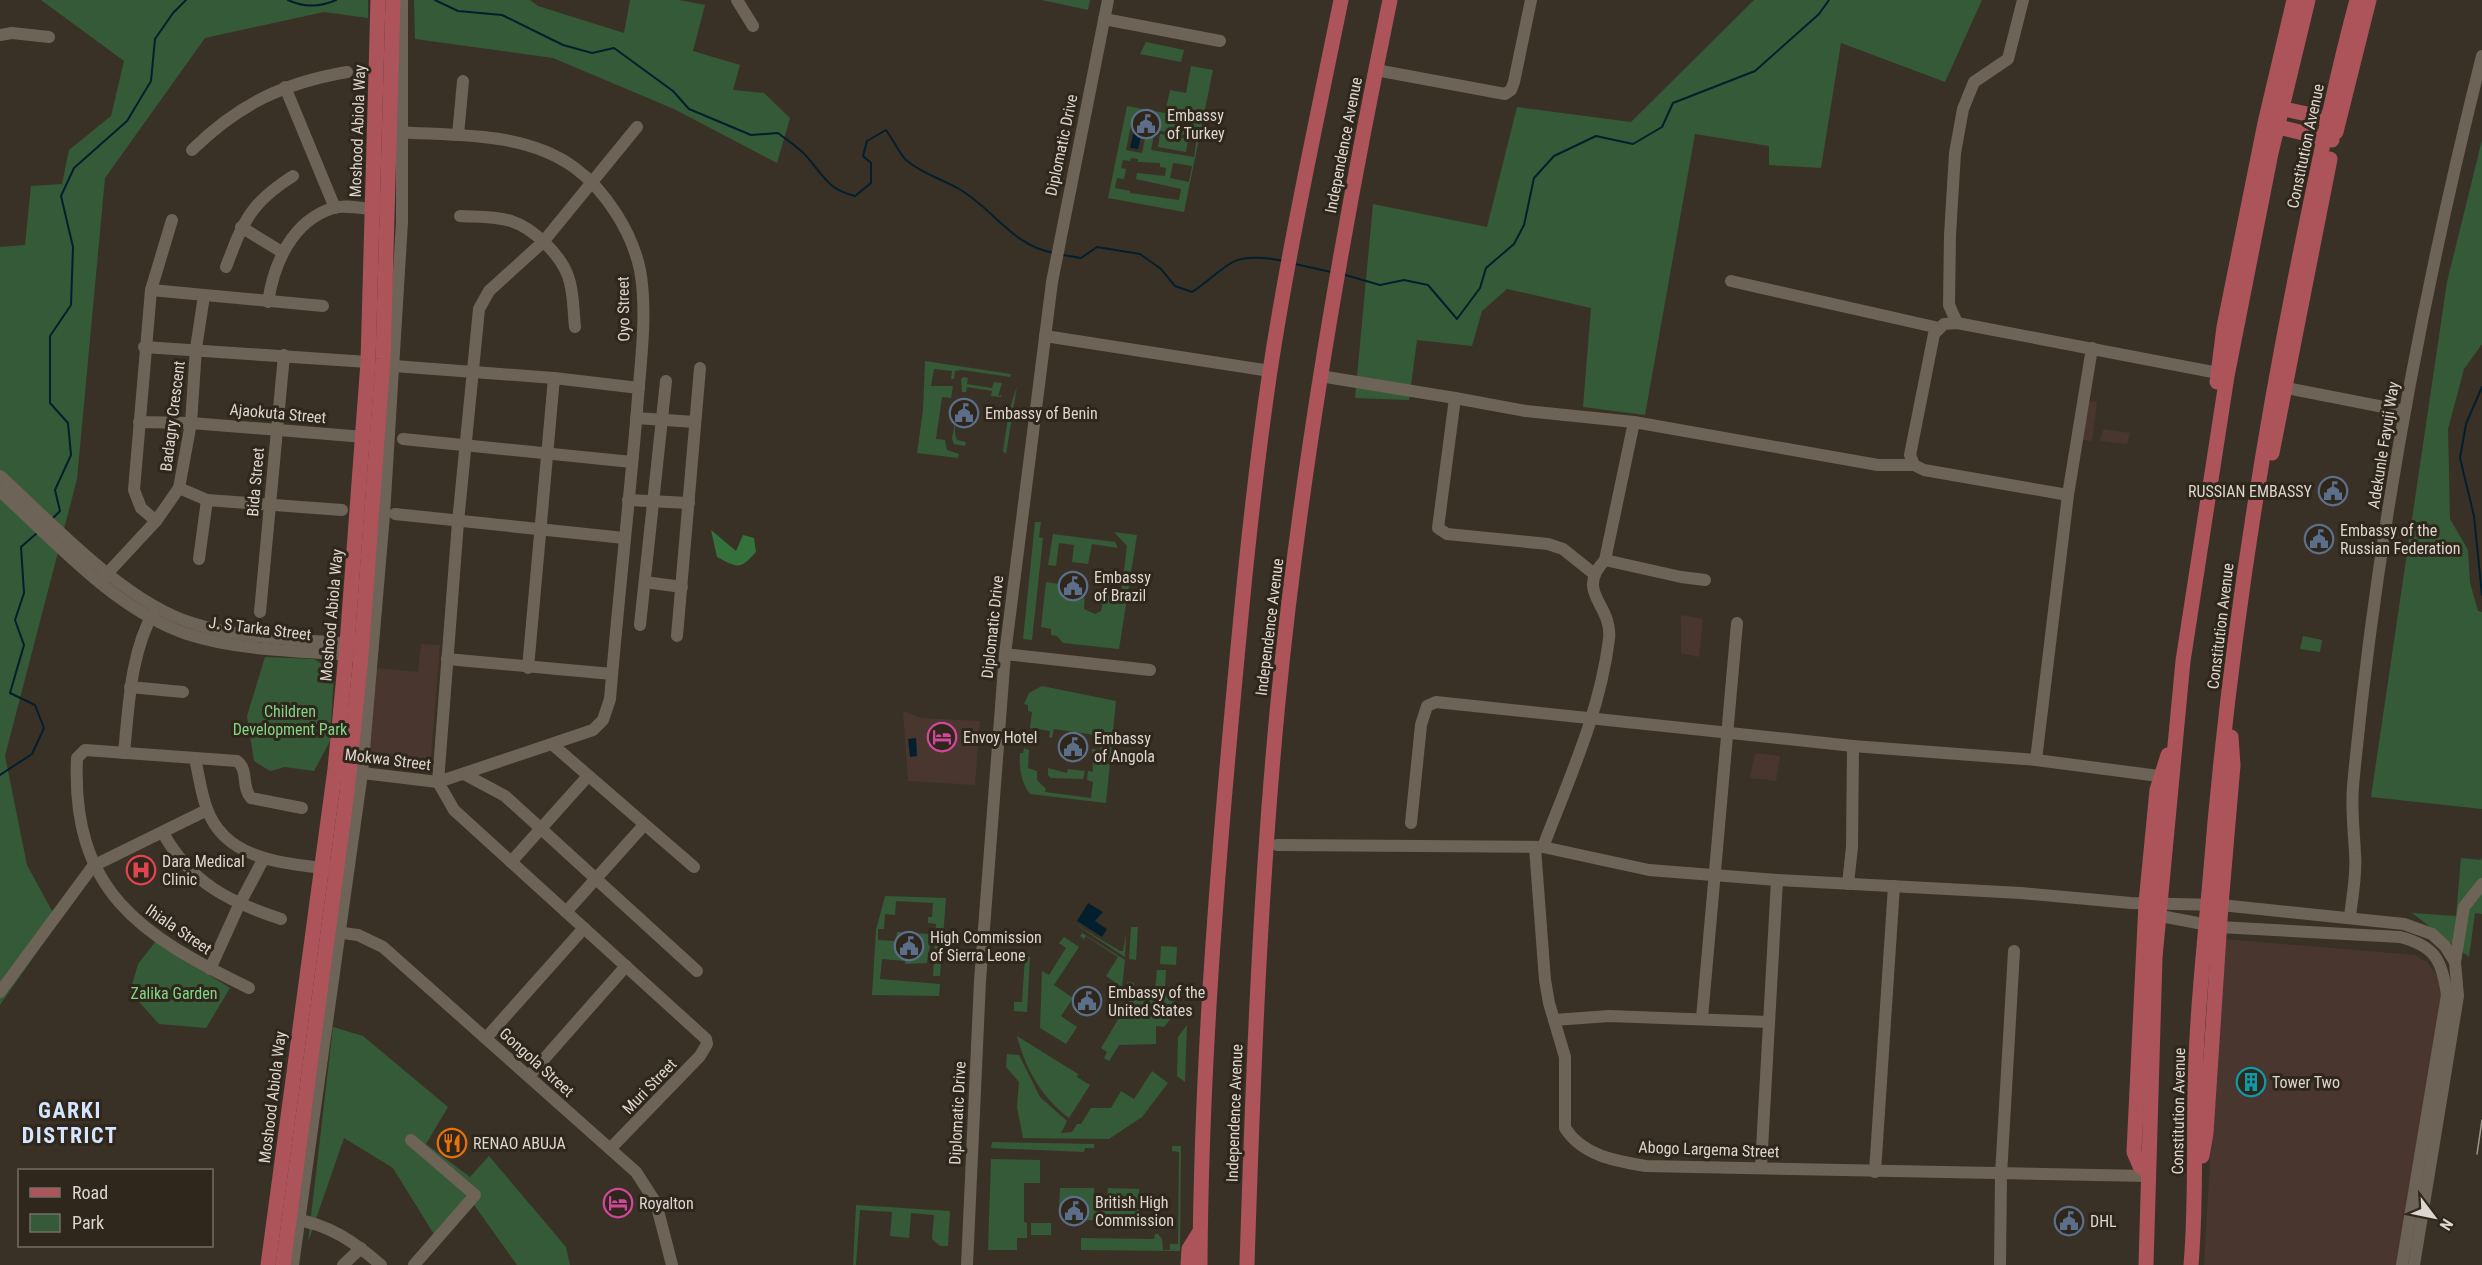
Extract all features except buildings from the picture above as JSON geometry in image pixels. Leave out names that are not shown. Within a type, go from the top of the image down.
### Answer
[{"type":"main road","name":"Moshood Abiola Way","points":[[283,1265],[295,1219],[336,932],[337,870],[349,771],[368,362],[380,210],[390,131],[385,20],[378,0]]},
{"type":"main road","name":"Moshood Abiola Way","points":[[385,20],[393,0]]},
{"type":"main road","name":"Independence Avenue","points":[[1200,1265],[1200,1152],[1217,876],[1246,566],[1270,371],[1341,0]]},
{"type":"main road","name":"Independence Avenue","points":[[1247,1265],[1253,1079],[1265,845],[1280,687],[1320,376],[1390,0]]},
{"type":"main road","points":[[2213,471],[2218,373],[2268,105],[2294,0]]},
{"type":"main road","name":"Constitution Avenue","points":[[2145,1265],[2155,957],[2161,872],[2183,661],[2227,376],[2271,153],[2308,0]]},
{"type":"main road","name":"Constitution Avenue","points":[[2191,1265],[2195,1090],[2203,959],[2229,692],[2273,385],[2334,91],[2357,0]]},
{"type":"main road","points":[[2254,507],[2269,470],[2338,121],[2369,0]]},
{"type":"main road","points":[[2268,105],[2338,121]]},
{"type":"main road","points":[[2265,123],[2334,140]]},
{"type":"main road","name":"Moshood Abiola Way","points":[[268,1265],[321,868],[361,722],[354,650],[379,427],[380,210]]},
{"type":"main road","points":[[2194,1191],[2206,1133],[2219,927],[2233,765],[2229,692]]},
{"type":"main road","points":[[2147,1174],[2140,1166],[2134,1152],[2141,906],[2159,776],[2175,739]]},
{"type":"main road","points":[[1188,1265],[1190,1249],[1200,1230]]},
{"type":"main road","points":[[2185,1265],[2193,1242]]},
{"type":"street","points":[[361,722],[394,366],[402,222],[390,131],[402,0]]},
{"type":"street","points":[[737,0],[753,26]]},
{"type":"street","name":"Diplomatic Drive","points":[[967,1265],[982,944],[1005,654],[1052,282],[1068,192],[1108,0]]},
{"type":"street","points":[[1376,70],[1505,94],[1511,90],[1514,82],[1531,0]]},
{"type":"street","points":[[1957,323],[1949,309],[1950,235],[1955,153],[1963,109],[1974,82],[2008,60],[2023,0]]},
{"type":"street","points":[[1104,19],[1220,41]]},
{"type":"street","points":[[0,35],[12,33],[49,37]]},
{"type":"street","name":"Adekunle Fayuji Way","points":[[2350,917],[2355,854],[2351,818],[2353,788],[2368,650],[2404,411],[2460,141],[2482,56]]},
{"type":"street","points":[[192,150],[215,127],[239,111],[285,87],[347,72]]},
{"type":"street","points":[[458,135],[463,81]]},
{"type":"street","points":[[285,87],[334,208]]},
{"type":"street","points":[[529,1076],[626,966],[454,810],[438,782],[458,522],[478,309],[483,298],[543,242],[637,127]]},
{"type":"street","name":"Oyo Street","points":[[390,131],[458,135],[535,147],[575,168],[592,183],[622,224],[635,250],[640,271],[643,307],[639,388],[607,711],[597,727],[553,745],[438,782]]},
{"type":"street","points":[[226,267],[241,227],[253,209],[268,191],[293,176]]},
{"type":"street","points":[[268,302],[282,252],[312,218],[334,208],[380,210]]},
{"type":"street","points":[[460,216],[510,221],[520,225],[543,242],[567,274],[572,292],[575,327]]},
{"type":"street","points":[[156,521],[141,508],[134,490],[144,346],[151,290],[172,220]]},
{"type":"street","points":[[241,227],[282,252]]},
{"type":"street","points":[[1731,281],[1939,328],[1957,323],[2218,373]]},
{"type":"street","points":[[151,290],[323,306]]},
{"type":"street","name":"Badagry Crescent","points":[[104,577],[156,521],[179,488],[191,423],[196,348],[204,296]]},
{"type":"street","points":[[1914,465],[1910,455],[1934,334],[1939,328]]},
{"type":"street","points":[[1045,336],[1270,371]]},
{"type":"street","points":[[144,346],[368,362]]},
{"type":"street","points":[[2036,760],[2068,495],[2092,348]]},
{"type":"street","name":"Bida Street","points":[[260,612],[284,355]]},
{"type":"street","points":[[394,366],[554,378],[639,388]]},
{"type":"street","points":[[677,636],[700,368]]},
{"type":"street","points":[[1320,376],[1526,411],[1634,422],[1878,465],[1914,465],[1924,470],[2068,495]]},
{"type":"street","points":[[528,669],[554,378]]},
{"type":"street","points":[[640,625],[666,381]]},
{"type":"street","points":[[2286,388],[2404,411]]},
{"type":"street","points":[[1455,398],[1438,528],[1447,534],[1548,544],[1563,549],[1593,573]]},
{"type":"street","points":[[636,418],[695,422]]},
{"type":"street","name":"Ajaokuta Street","points":[[140,422],[191,423],[364,436]]},
{"type":"street","points":[[1539,848],[1593,718],[1610,626],[1593,588],[1593,573],[1605,560],[1634,422]]},
{"type":"street","points":[[403,440],[632,462]]},
{"type":"street","points":[[0,476],[75,551]]},
{"type":"street","points":[[179,488],[207,500],[342,510]]},
{"type":"street","points":[[0,491],[75,551]]},
{"type":"street","points":[[199,559],[207,500]]},
{"type":"street","points":[[628,500],[689,502]]},
{"type":"street","points":[[395,514],[624,538]]},
{"type":"street","name":"J. S Tarka Street","points":[[75,551],[104,577],[154,612],[241,635],[354,650]]},
{"type":"street","points":[[1605,560],[1705,580]]},
{"type":"street","points":[[645,582],[682,586]]},
{"type":"street","points":[[124,753],[130,687],[138,651],[154,612]]},
{"type":"street","points":[[1702,1018],[1737,622]]},
{"type":"street","points":[[1005,654],[1150,670]]},
{"type":"street","points":[[447,660],[528,669],[612,674]]},
{"type":"street","points":[[130,687],[183,692]]},
{"type":"street","points":[[1411,823],[1421,725],[1425,710],[1431,703],[1853,746],[2036,760],[2159,776]]},
{"type":"street","points":[[553,745],[694,867]]},
{"type":"street","points":[[1848,884],[1852,847],[1853,746]]},
{"type":"street","name":"Ihiala Street","points":[[249,988],[210,969],[125,911],[93,866],[79,820],[77,758],[86,750],[237,761],[244,770],[244,785],[251,798],[302,808]]},
{"type":"street","points":[[195,759],[207,810],[234,842],[263,860],[337,870]]},
{"type":"street","points":[[336,932],[349,771]]},
{"type":"street","name":"Mokwa Street","points":[[349,771],[438,782]]},
{"type":"street","points":[[464,774],[496,789],[542,828],[697,971]]},
{"type":"street","points":[[511,862],[588,776]]},
{"type":"street","points":[[0,992],[93,866],[207,810]]},
{"type":"street","points":[[566,912],[644,825]]},
{"type":"street","points":[[163,833],[188,869],[239,905],[281,919]]},
{"type":"street","points":[[1277,845],[1539,848],[1625,867],[1713,876],[2021,893],[2141,906],[2221,905],[2350,917],[2419,928],[2432,934],[2445,946],[2455,963]]},
{"type":"street","name":"Abogo Largema Street","points":[[1539,848],[1545,980],[1565,1057],[1565,1128],[1581,1145],[1603,1157],[1646,1166],[1761,1167],[2001,1175],[2147,1174]]},
{"type":"street","points":[[210,969],[239,905],[263,860]]},
{"type":"street","points":[[1761,1167],[1777,880]]},
{"type":"street","points":[[2414,1265],[2458,996],[2455,963],[2464,908],[2466,901],[2482,884]]},
{"type":"street","points":[[1875,1172],[1894,886]]},
{"type":"street","points":[[2141,906],[2166,919],[2219,927],[2400,937],[2426,946],[2441,966],[2446,995],[2402,1265]]},
{"type":"street","points":[[486,1038],[584,928]]},
{"type":"street","name":"Gongola Street","points":[[336,932],[358,935],[382,947],[636,1172],[657,1203],[672,1265]]},
{"type":"street","points":[[2000,1265],[2001,1175],[2014,951]]},
{"type":"street","name":"Muri Street","points":[[610,1149],[700,1056],[707,1044],[702,1033],[626,966]]},
{"type":"street","points":[[1554,1020],[1609,1016],[1769,1022]]},
{"type":"street","points":[[411,1140],[475,1195],[414,1265]]},
{"type":"street","points":[[275,1216],[331,1228],[381,1265]]},
{"type":"street","points":[[293,1265],[295,1219]]},
{"type":"street","points":[[344,1265],[361,1248]]},
{"type":"shaded area","points":[[2097,401],[2092,441],[2082,440],[2088,402]]},
{"type":"shaded area","points":[[2103,429],[2130,433],[2127,444],[2100,441]]},
{"type":"shaded area","points":[[1681,615],[1703,619],[1699,657],[1681,653]]},
{"type":"shaded area","points":[[421,644],[440,645],[430,770],[367,765],[374,674],[377,668],[418,672]]},
{"type":"shaded area","name":"Envoy Hotel","points":[[903,711],[922,718],[980,721],[975,785],[908,781]]},
{"type":"shaded area","points":[[1755,753],[1780,756],[1776,781],[1750,778]]},
{"type":"shaded area","points":[[2223,939],[2415,955],[2427,962],[2439,978],[2442,995],[2396,1265],[2204,1265]]},
{"type":"green space","points":[[41,0],[368,0],[368,18],[324,12],[205,38],[105,178],[77,479],[5,756],[27,865],[58,922],[0,1005],[0,247],[25,245],[31,186],[62,184],[69,150],[111,116],[124,61]]},
{"type":"green space","points":[[414,0],[530,0],[538,6],[624,33],[630,0],[679,0],[705,5],[693,51],[740,65],[733,90],[764,93],[790,118],[777,163],[674,109],[553,58],[415,39]]},
{"type":"green space","points":[[1042,0],[1090,0],[1088,10]]},
{"type":"green space","points":[[1754,0],[1982,0],[1945,82],[1841,43],[1821,168],[1769,165],[1769,146],[1695,134],[1645,415],[1583,407],[1591,308],[1507,289],[1482,311],[1472,346],[1417,340],[1409,400],[1355,398],[1373,204],[1487,227],[1517,107],[1631,122]]},
{"type":"green space","points":[[1146,42],[1184,50],[1181,62],[1140,54]]},
{"type":"green space","points":[[1191,66],[1213,70],[1184,212],[1108,198],[1127,106],[1165,113],[1170,90],[1186,93]],"holes":[[[1132,120],[1148,123],[1142,153],[1126,150]],[[1155,130],[1197,137],[1194,157],[1151,150]],[[1131,158],[1138,159],[1138,162],[1160,163],[1160,167],[1166,168],[1165,176],[1137,173],[1136,179],[1181,189],[1179,200],[1130,193],[1130,191],[1115,188],[1117,178],[1124,179],[1126,169],[1121,168],[1123,160],[1130,161]],[[1173,163],[1192,166],[1189,182],[1170,178]]]},
{"type":"green space","points":[[1160,134],[1188,139],[1186,152],[1158,147]]},
{"type":"green space","points":[[2482,140],[2482,344],[2464,369],[2448,429],[2450,519],[2468,550],[2470,583],[2478,611],[2482,612],[2482,809],[2371,797],[2447,282]]},
{"type":"green space","points":[[925,361],[1011,374],[1010,377],[962,370],[955,371],[954,379],[951,379],[952,371],[934,369],[931,386],[953,386],[951,398],[942,397],[936,439],[945,440],[947,450],[959,454],[958,458],[917,453],[923,410]]},
{"type":"green space","points":[[968,378],[967,384],[992,388],[994,382],[1002,383],[998,396],[1002,395],[1001,397],[991,396],[992,391],[967,387],[966,392],[962,392],[961,379]]},
{"type":"green space","points":[[1017,386],[1006,454],[1003,451],[1009,411]]},
{"type":"green space","points":[[964,399],[973,400],[972,405],[963,404],[957,417],[955,431],[957,440],[966,442],[965,446],[954,444],[952,439],[958,403]]},
{"type":"green space","points":[[1035,522],[1041,522],[1039,537],[1043,538],[1032,640],[1023,639]]},
{"type":"green space","points":[[711,530],[736,551],[743,535],[754,538],[756,552],[742,564],[734,565],[724,561],[717,557]]},
{"type":"green space","points":[[1114,532],[1137,535],[1119,649],[1063,643],[1057,636],[1051,635],[1051,629],[1041,627],[1046,582],[1085,588],[1084,609],[1095,614],[1101,611],[1105,592],[1121,594],[1127,546]]},
{"type":"green space","points":[[1053,534],[1115,542],[1118,548],[1092,544],[1088,564],[1072,562],[1074,545],[1059,543],[1056,566],[1048,565]]},
{"type":"green space","points":[[2303,636],[2322,640],[2320,652],[2300,649]]},
{"type":"green space","name":"Children Development Park","points":[[265,657],[314,659],[334,672],[330,741],[314,771],[285,767],[270,771],[254,761],[247,716]]},
{"type":"green space","points":[[1042,686],[1116,701],[1106,803],[1030,794],[1027,789],[1021,775],[1020,764],[1020,753],[1023,753],[1024,748],[1029,750],[1028,768],[1037,771],[1037,780],[1046,789],[1045,792],[1091,798],[1093,782],[1087,780],[1088,771],[1093,772],[1092,749],[1100,750],[1102,736],[1054,729],[1052,738],[1049,737],[1050,731],[1030,728],[1032,712],[1028,711],[1028,705],[1024,704],[1029,693]]},
{"type":"green space","points":[[1048,768],[1067,773],[1068,769],[1085,771],[1083,779],[1051,778],[1048,775]]},
{"type":"green space","points":[[2482,857],[2482,914],[2475,913],[2469,957],[2412,913],[2456,916],[2461,858],[2481,860]]},
{"type":"green space","points":[[885,896],[946,898],[940,976],[933,976],[936,924],[928,923],[928,917],[932,917],[933,903],[896,901],[895,915],[885,914],[884,929],[878,929],[878,940],[896,941],[897,932],[929,934],[931,939],[927,963],[905,964],[905,961],[882,959],[880,979],[940,984],[939,996],[872,995],[876,930]]},
{"type":"green space","points":[[1072,922],[1120,951],[1123,951],[1126,934],[1125,957]]},
{"type":"green space","points":[[1131,927],[1138,927],[1136,960],[1129,959]]},
{"type":"green space","points":[[1082,933],[1125,960],[1122,987],[1106,976],[1118,957],[1086,936],[1084,939],[1080,936]]},
{"type":"green space","points":[[1064,937],[1079,947],[1054,985],[1073,998],[1061,1016],[1077,1027],[1066,1044],[1040,1028],[1042,971],[1049,975],[1066,948],[1059,943]]},
{"type":"green space","name":"Zalika Garden","points":[[156,941],[230,988],[206,1028],[159,1024],[130,992],[138,964]]},
{"type":"green space","points":[[1161,946],[1177,947],[1176,965],[1160,964]]},
{"type":"green space","points":[[1025,957],[1030,957],[1027,1012],[1014,1011],[1014,1002],[1022,1002]]},
{"type":"green space","points":[[1157,970],[1166,970],[1165,988],[1175,988],[1173,1016],[1164,1027],[1156,1026],[1156,1044],[1119,1045],[1109,1061],[1104,1058],[1107,1052],[1101,1048],[1131,998],[1126,995],[1127,982],[1134,983],[1134,990],[1155,991]]},
{"type":"green space","points":[[1187,1025],[1185,1082],[1177,1076],[1178,1037]]},
{"type":"green space","points":[[333,1027],[363,1036],[448,1107],[426,1144],[470,1177],[489,1156],[566,1247],[570,1265],[517,1265],[467,1195],[435,1236],[393,1168],[344,1138],[308,1242]]},
{"type":"green space","points":[[1017,1036],[1078,1074],[1077,1077],[1090,1085],[1069,1118],[1059,1110],[1036,1082],[1020,1048]]},
{"type":"green space","points":[[1007,1054],[1019,1055],[1040,1097],[1067,1121],[1061,1133],[1072,1132],[1077,1124],[1081,1124],[1091,1108],[1111,1108],[1121,1091],[1134,1099],[1152,1071],[1168,1083],[1142,1117],[1109,1139],[1023,1138],[1017,1107],[1019,1082],[1006,1067]]},
{"type":"green space","points":[[992,1142],[1094,1144],[1094,1148],[1085,1148],[1084,1152],[991,1148]]},
{"type":"green space","points":[[1172,1146],[1181,1146],[1180,1251],[1081,1250],[1081,1238],[1154,1239],[1155,1234],[1158,1234],[1162,1239],[1163,1250],[1170,1250],[1170,1244],[1178,1244],[1179,1152],[1172,1151]]},
{"type":"green space","points":[[991,1159],[1040,1160],[1040,1183],[1024,1183],[1024,1222],[1027,1223],[1027,1238],[1017,1238],[1017,1250],[988,1250]]},
{"type":"green space","points":[[1060,1188],[1094,1188],[1094,1199],[1107,1199],[1108,1188],[1139,1189],[1139,1221],[1083,1220],[1083,1208],[1059,1208]]},
{"type":"green space","points":[[856,1205],[950,1211],[948,1246],[940,1246],[932,1239],[934,1215],[911,1213],[909,1238],[890,1236],[892,1212],[860,1210],[856,1265],[853,1265]]},
{"type":"green space","points":[[1031,1223],[1051,1223],[1051,1235],[1031,1235]]},
{"type":"water","points":[[1135,125],[1143,127],[1138,149],[1130,148]]},
{"type":"water","points":[[916,738],[917,756],[910,757],[908,739]]},
{"type":"water","points":[[1088,903],[1103,912],[1095,921],[1107,929],[1102,937],[1077,921]]},
{"type":"waterway","points":[[52,519],[60,511],[55,490],[71,455],[68,423],[50,403],[50,336],[71,305],[73,247],[61,196],[74,168],[127,121],[151,81],[155,39],[173,13],[186,0]]},
{"type":"waterway","points":[[288,0],[312,5],[336,0]]},
{"type":"waterway","points":[[435,0],[458,11],[502,15],[563,45],[592,53],[614,48],[673,91],[689,109],[751,135],[778,133],[801,151],[833,186],[855,196],[871,183],[871,163],[863,156],[867,141],[886,130],[904,158],[912,165],[971,197],[1026,243],[1054,253]]},
{"type":"waterway","points":[[1342,274],[1380,285],[1404,280],[1428,285],[1457,319],[1480,288],[1486,268],[1514,244],[1524,225],[1534,178],[1554,156],[1596,136],[1633,144],[1662,127],[1673,103],[1755,71],[1819,14],[1829,0]]},
{"type":"waterway","points":[[1063,255],[1081,258],[1097,247],[1140,254],[1161,269],[1175,286],[1192,292],[1237,260],[1257,258],[1284,261]]},
{"type":"waterway","points":[[1295,264],[1331,272]]},
{"type":"waterway","points":[[2482,387],[2466,424],[2460,458],[2474,516],[2482,595]]},
{"type":"waterway","points":[[0,775],[32,754],[44,728],[35,705],[10,693],[24,645],[15,620],[24,593],[21,547],[37,533]]},
{"type":"tram line","points":[[2477,1154],[2482,1120]]},
{"type":"place","name":"Embassy of Turkey","points":[[1146,124]]},
{"type":"place","name":"Embassy of Benin","points":[[964,413]]},
{"type":"place","name":"RUSSIAN EMBASSY","points":[[2333,491]]},
{"type":"place","name":"Embassy of the Russian Federation","points":[[2319,539]]},
{"type":"place","name":"Embassy of Brazil","points":[[1073,586]]},
{"type":"place","name":"Envoy Hotel","points":[[942,737]]},
{"type":"place","name":"Embassy of Angola","points":[[1073,747]]},
{"type":"place","name":"Dara Medical Clinic","points":[[141,870]]},
{"type":"place","name":"High Commission of Sierra Leone","points":[[909,946]]},
{"type":"place","name":"Embassy of the United States","points":[[1087,1001]]},
{"type":"place","name":"Tower Two","points":[[2251,1082]]},
{"type":"place","name":"RENAO ABUJA","points":[[452,1143]]},
{"type":"place","name":"Royalton","points":[[618,1203]]},
{"type":"place","name":"British High Commission","points":[[1074,1211]]},
{"type":"place","name":"DHL","points":[[2069,1221]]},
{"type":"district","name":"GARKI DISTRICT","points":[[70,1122]]}]
